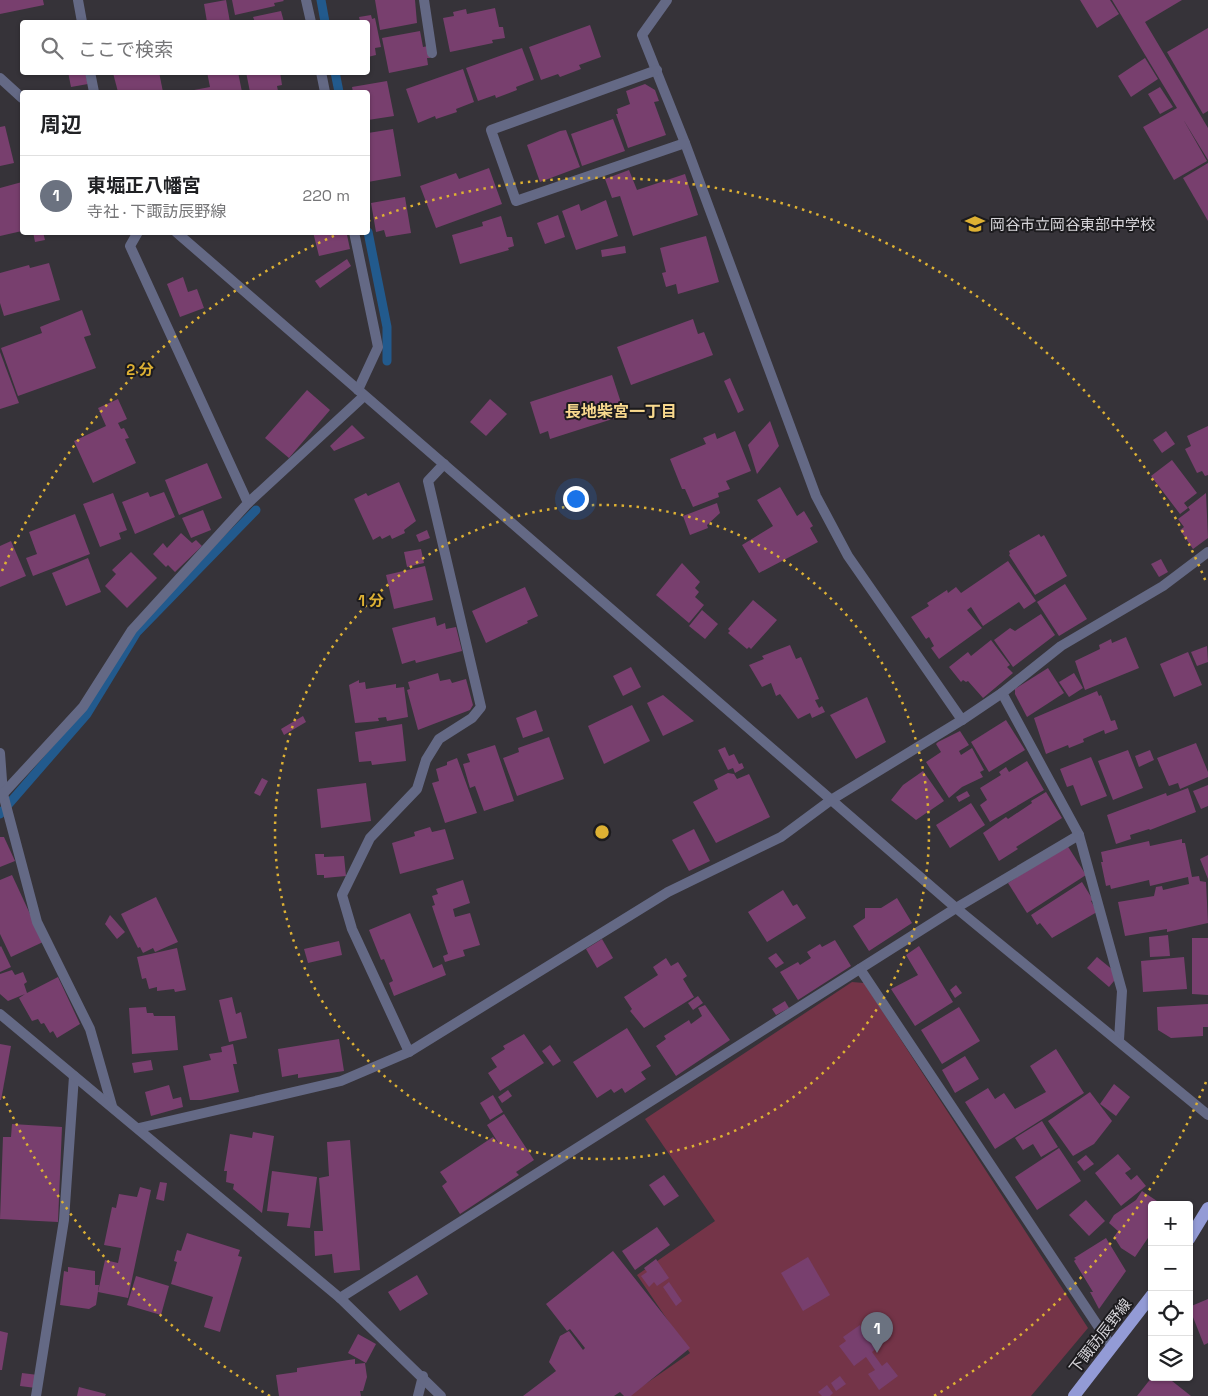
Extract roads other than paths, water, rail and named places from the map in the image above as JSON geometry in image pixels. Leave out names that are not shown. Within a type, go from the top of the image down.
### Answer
[{"type":"main road","points":[[1193,1232],[1208,1208]]},
{"type":"main road","name":"下諏訪辰野線","points":[[1074,1396],[1148,1300]]},
{"type":"street","points":[[78,0],[82,20]]},
{"type":"street","points":[[306,0],[311,20]]},
{"type":"street","points":[[424,0],[432,53]]},
{"type":"street","points":[[667,0],[642,34],[685,143],[816,496],[848,556],[962,720]]},
{"type":"street","points":[[657,70],[491,130],[516,201],[685,143]]},
{"type":"street","points":[[91,75],[94,90]]},
{"type":"street","points":[[322,75],[325,90]]},
{"type":"street","points":[[0,78],[20,96]]},
{"type":"street","points":[[136,235],[130,246],[248,503]]},
{"type":"street","points":[[179,235],[956,908],[1208,1115]]},
{"type":"street","points":[[2,796],[83,707],[132,630],[248,503],[361,393],[378,347],[355,235]]},
{"type":"street","points":[[409,1052],[352,929],[342,895],[370,838],[416,789],[426,760],[439,739],[472,718],[482,707],[428,481],[444,464]]},
{"type":"street","points":[[139,1128],[341,1081],[409,1052],[668,892],[781,837],[831,800],[962,720],[1002,693],[1061,646],[1163,586],[1208,552]]},
{"type":"street","points":[[1002,693],[1079,835],[1122,992],[1119,1040]]},
{"type":"street","points":[[0,753],[2,796],[37,922],[90,1029],[112,1106]]},
{"type":"street","points":[[340,1298],[956,908],[1079,835]]},
{"type":"street","points":[[860,969],[1112,1347]]},
{"type":"street","points":[[0,1014],[139,1128],[340,1298],[423,1376],[441,1396]]},
{"type":"street","points":[[36,1396],[64,1220],[74,1076]]},
{"type":"street","points":[[418,1396],[423,1376]]},
{"type":"waterway","points":[[321,0],[325,20]]},
{"type":"waterway","points":[[336,75],[339,90]]},
{"type":"waterway","points":[[369,235],[387,327],[387,361]]},
{"type":"waterway","points":[[0,814],[87,714],[137,632],[256,510]]},
{"type":"place","name":"岡谷市立岡谷東部中学校","points":[[975,224]]},
{"type":"place","name":"東堀正八幡宮","points":[[877,1353]]},
{"type":"district","name":"長地柴宮一丁目","points":[[621,411]]}]
